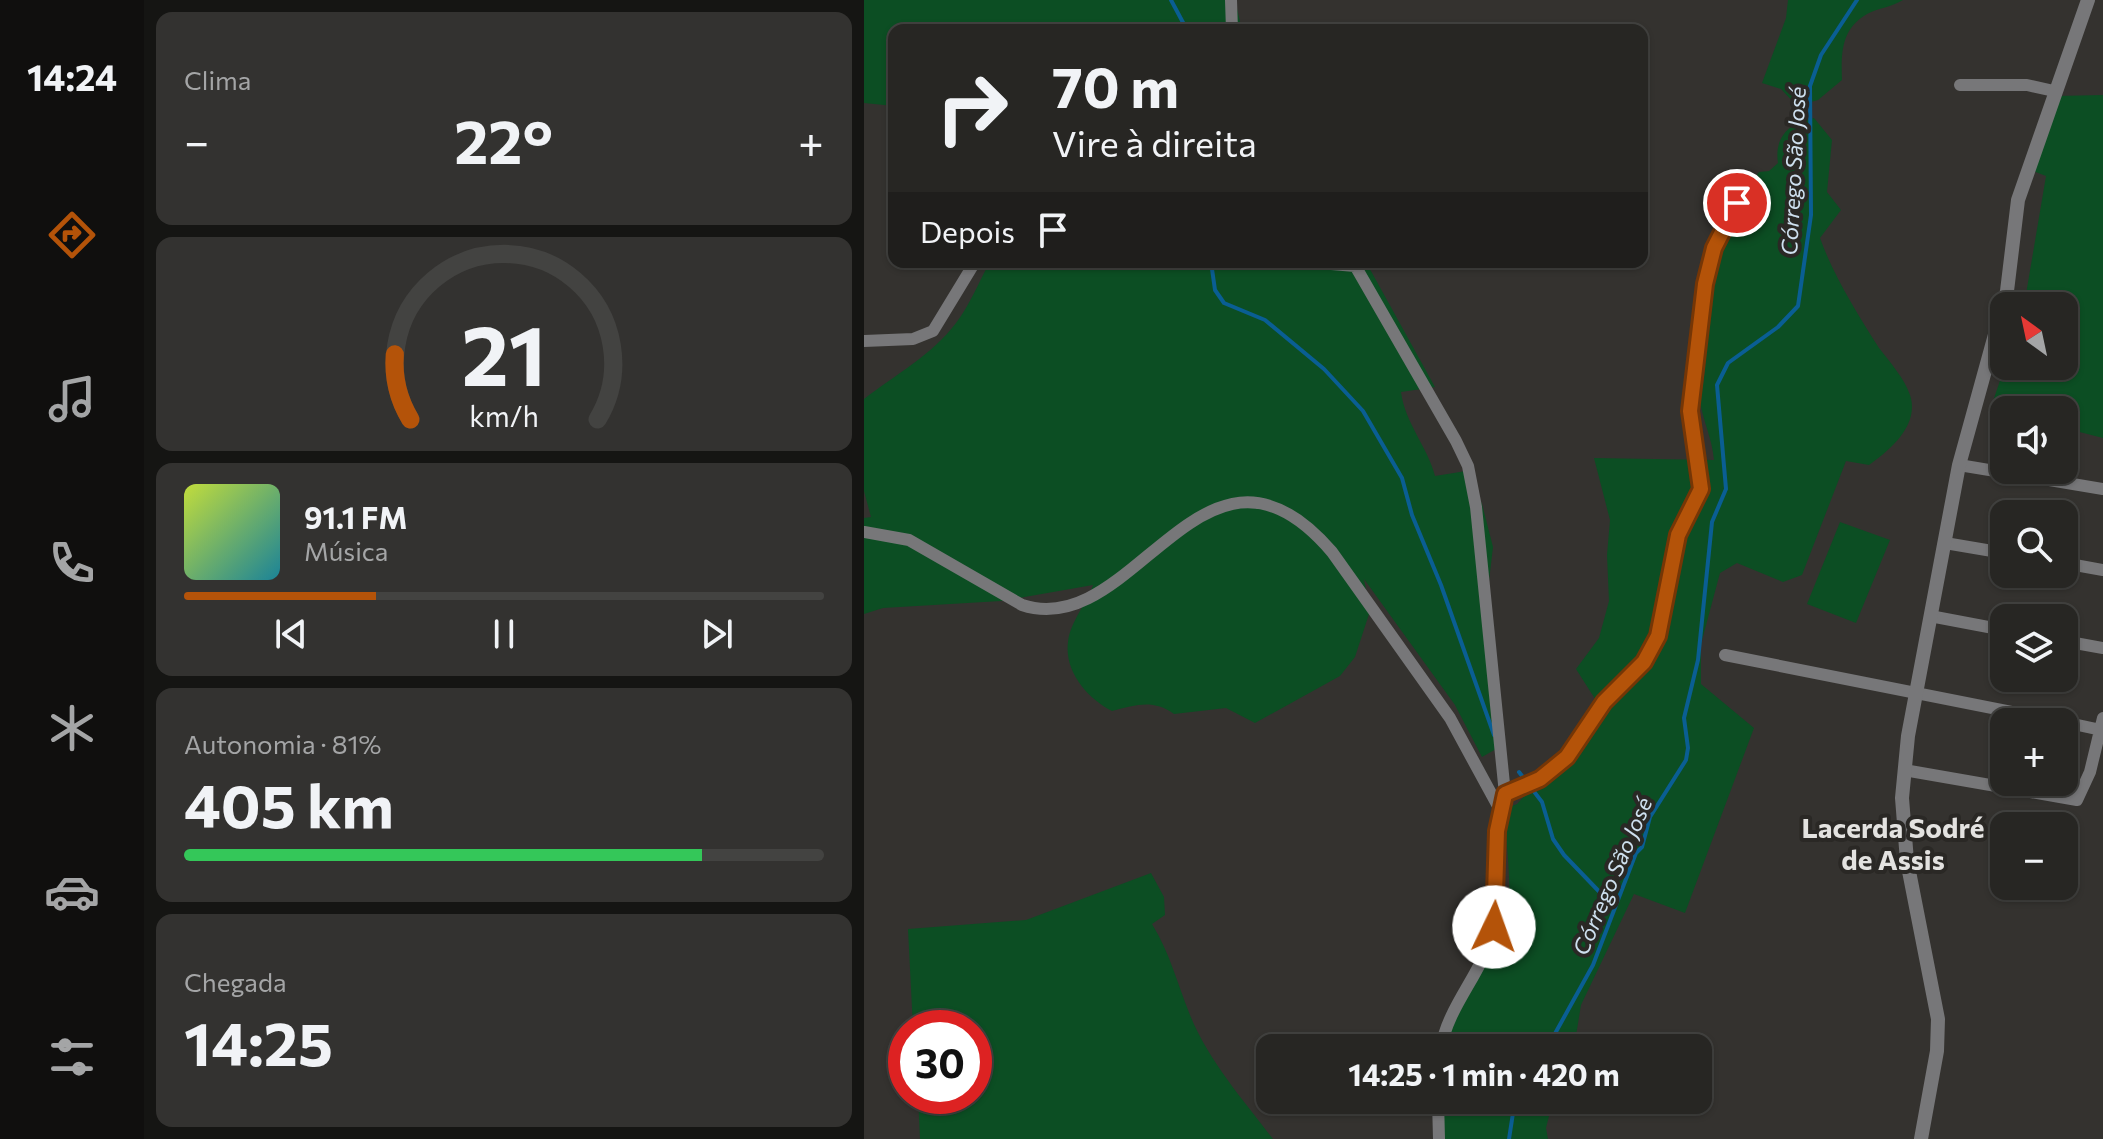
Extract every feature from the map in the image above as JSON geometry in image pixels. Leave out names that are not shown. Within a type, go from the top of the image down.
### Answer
[{"type":"street","points":[[1231,0],[1232,24]]},
{"type":"street","points":[[1921,1139],[1937,1051],[1938,1019],[1907,861],[1904,770],[1915,693],[1959,465],[2007,291],[2018,200],[2088,0]]},
{"type":"street","points":[[1960,85],[2027,85],[2054,91]]},
{"type":"street","points":[[1505,794],[1540,779],[1567,757],[1604,702],[1644,662],[1658,636],[1678,535],[1701,489],[1690,411],[1705,284],[1714,248],[1744,192]]},
{"type":"street","points":[[864,341],[913,339],[933,331],[971,268]]},
{"type":"street","points":[[1356,268],[1468,466],[1476,507],[1505,794],[1499,808],[1494,927],[1489,947],[1446,1034]]},
{"type":"street","points":[[1959,465],[2103,489]]},
{"type":"street","points":[[864,532],[909,540],[1022,605],[1038,611],[1057,611],[1075,605],[1109,584],[1196,520],[1226,506],[1271,503],[1310,527],[1332,552],[1450,718],[1499,808]]},
{"type":"street","points":[[1945,543],[1990,551]]},
{"type":"street","points":[[2078,566],[2103,570]]},
{"type":"street","points":[[1930,616],[1990,627]]},
{"type":"street","points":[[2078,644],[2103,648]]},
{"type":"street","points":[[1725,655],[1992,708]]},
{"type":"street","points":[[1904,770],[2077,800],[2084,791],[2102,724],[2078,723]]},
{"type":"street","points":[[1438,1114],[1439,1139]]},
{"type":"green space","points":[[864,0],[1235,0],[1241,24],[888,24],[888,105],[864,103]]},
{"type":"green space","points":[[1788,0],[1903,0],[1858,20],[1844,42],[1842,80],[1818,100],[1797,106],[1781,89],[1762,83],[1786,18]]},
{"type":"green space","points":[[2103,95],[2103,438],[2078,432],[2078,396],[1995,396],[2000,380],[2078,380],[2078,292],[2026,292],[2046,176],[2033,171],[2056,96]]},
{"type":"green space","points":[[1814,118],[1832,140],[1827,192],[1841,210],[1820,238],[1854,308],[1908,389],[1911,416],[1901,436],[1869,465],[1846,461],[1802,575],[1783,582],[1737,563],[1720,573],[1701,644],[1701,684],[1754,728],[1685,913],[1634,894],[1581,1005],[1576,1034],[1450,1034],[1457,1012],[1507,907],[1509,874],[1504,809],[1517,804],[1554,764],[1580,744],[1597,702],[1576,669],[1599,638],[1609,601],[1607,555],[1610,520],[1594,458],[1714,460],[1700,401],[1706,352],[1708,278],[1716,230],[1733,198],[1759,172],[1769,171],[1778,163],[1778,146],[1785,133]]},
{"type":"green space","points":[[987,268],[1369,268],[1435,387],[1401,392],[1407,414],[1435,476],[1466,471],[1482,504],[1493,547],[1486,606],[1496,749],[1482,757],[1455,705],[1364,579],[1370,611],[1355,657],[1340,676],[1255,723],[1226,708],[1174,714],[1159,706],[1144,705],[1112,711],[1094,699],[1074,674],[1068,653],[1072,627],[1093,585],[1001,601],[883,608],[864,614],[864,518],[871,517],[864,491],[864,399],[925,355],[966,309]]},
{"type":"green space","points":[[1840,522],[1890,540],[1856,623],[1807,604]]},
{"type":"green space","points":[[1151,873],[1164,897],[1165,915],[1152,924],[1169,957],[1190,1015],[1206,1048],[1227,1080],[1273,1139],[920,1139],[919,1114],[992,1114],[992,1010],[912,1010],[908,929],[1026,920]]},
{"type":"green space","points":[[1443,1114],[1550,1114],[1546,1128],[1548,1139],[1442,1139]]},
{"type":"waterway","points":[[1171,0],[1184,24]]},
{"type":"waterway","name":"Córrego São José","points":[[1555,1034],[1593,965],[1636,853],[1642,847],[1650,817],[1686,760],[1688,748],[1684,718],[1698,660],[1712,522],[1726,489],[1717,385],[1728,363],[1778,327],[1798,306],[1811,215],[1810,86],[1821,55],[1857,0]]},
{"type":"waterway","points":[[1212,268],[1215,290],[1224,303],[1265,320],[1324,369],[1363,411],[1402,478],[1412,515],[1441,585],[1494,735]]},
{"type":"waterway","points":[[1519,772],[1542,802],[1553,839],[1564,855],[1613,906]]},
{"type":"waterway","name":"Córrego São José","points":[[1509,1139],[1513,1114]]},
{"type":"district","name":"Lacerda Sodré de Assis","points":[[1893,843]]},
{"type":"route","points":[[1494,927],[1497,831],[1499,808],[1505,794],[1540,779],[1567,757],[1580,742],[1604,702],[1635,674],[1658,636],[1673,573],[1678,535],[1701,489],[1690,411],[1709,262],[1737,203]]}]
